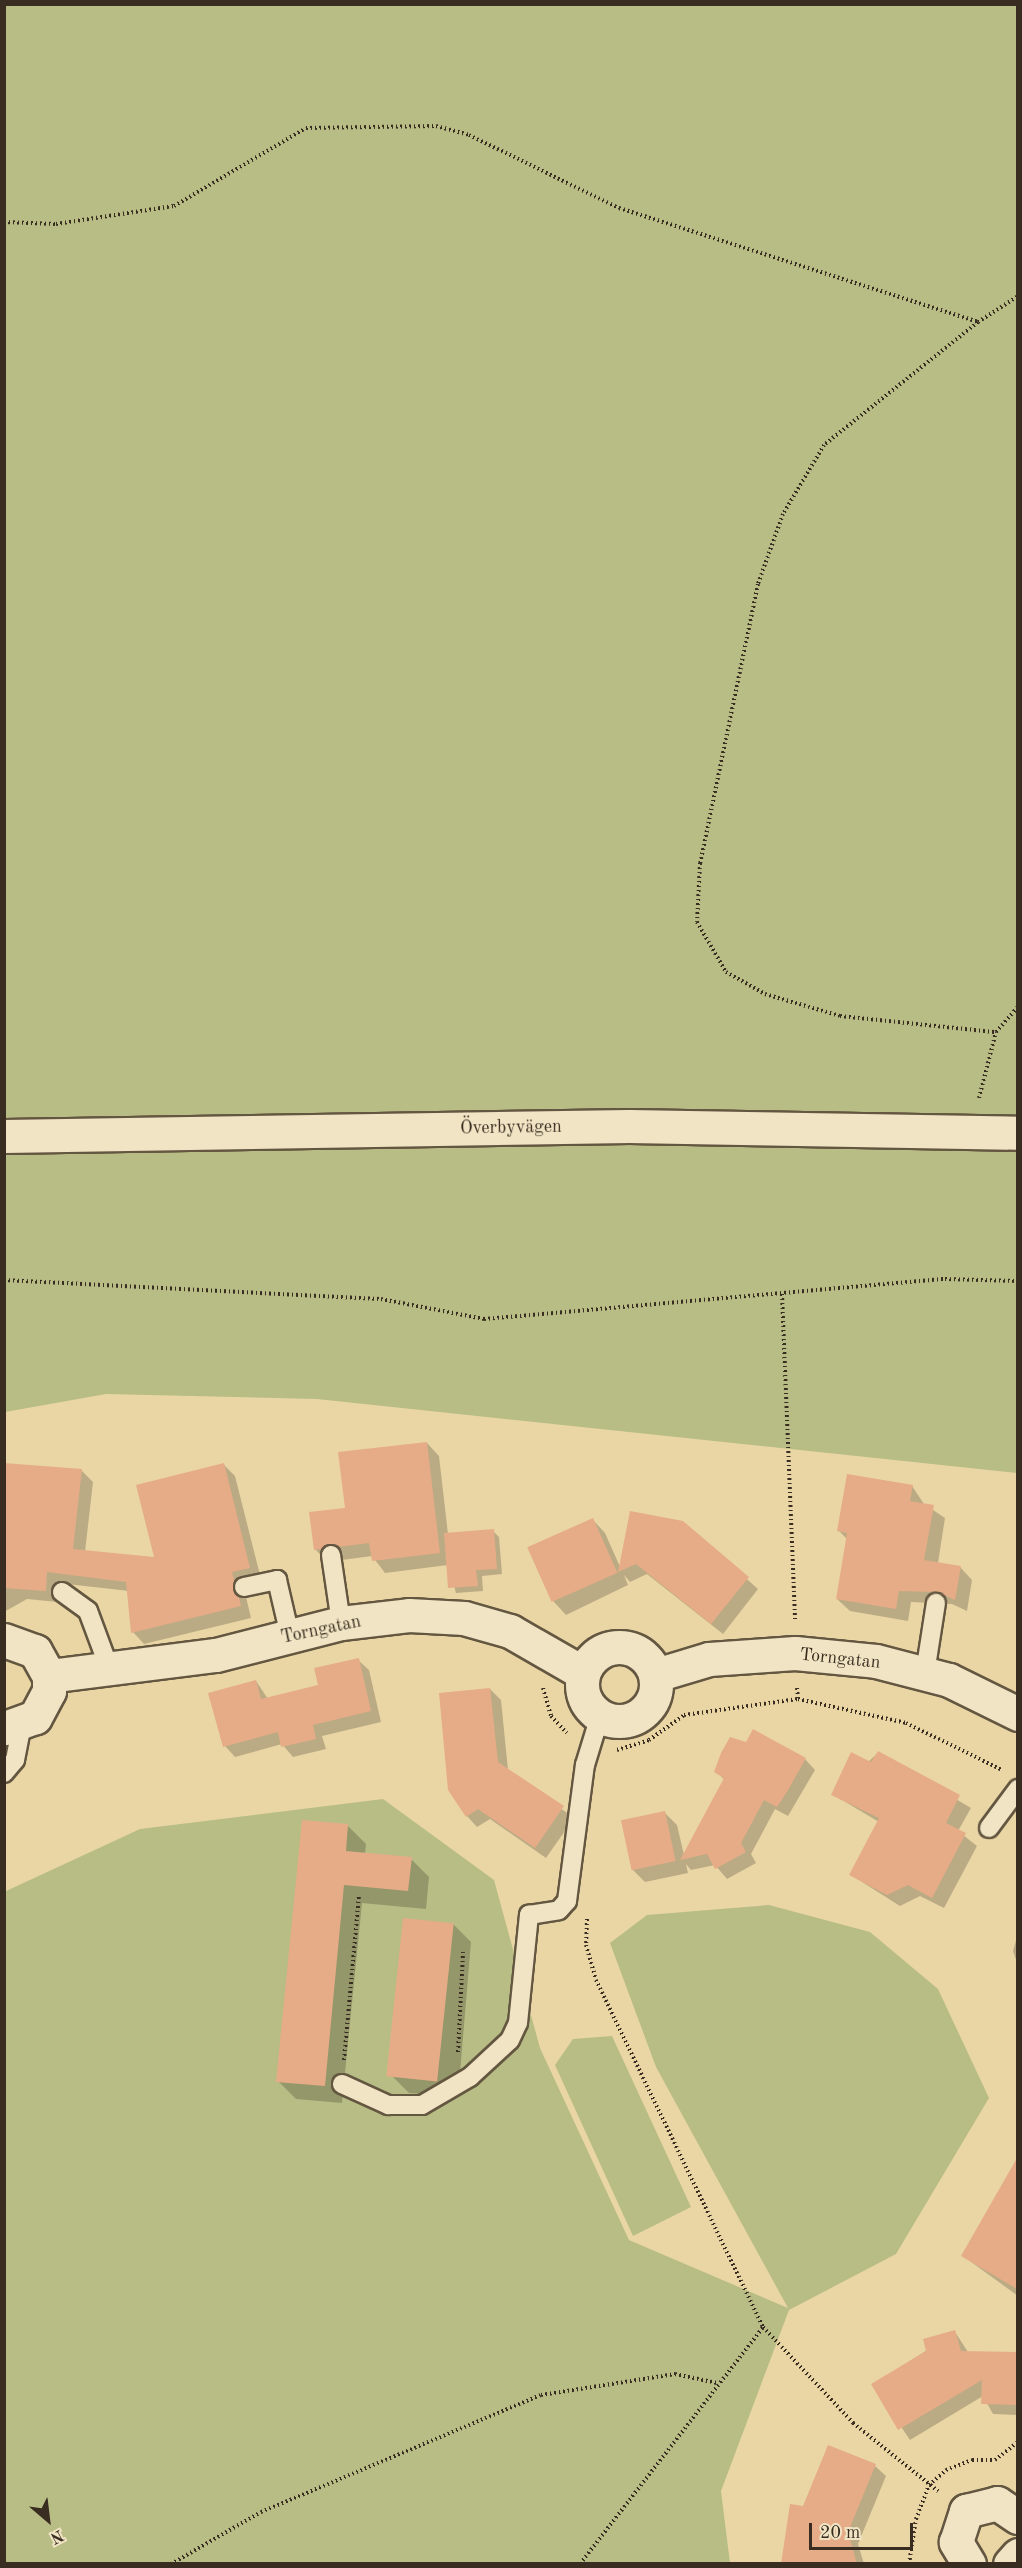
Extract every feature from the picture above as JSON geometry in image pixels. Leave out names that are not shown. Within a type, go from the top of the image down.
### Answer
[{"type":"street","name":"Överbyvägen","points":[[4,1136],[629,1126],[1017,1132]]},
{"type":"street","name":"Torngatan","points":[[49,1676],[216,1655],[341,1623],[409,1615],[464,1618],[547,1649],[583,1673]]},
{"type":"street","points":[[4,1640],[35,1651],[49,1676],[44,1705],[13,1726]]},
{"type":"street","points":[[621,1646],[643,1655],[656,1675],[653,1700],[646,1710],[624,1721],[600,1716],[584,1698],[583,1673],[597,1653],[621,1646]]},
{"type":"street","name":"Torngatan","points":[[656,1675],[708,1659],[795,1653],[876,1661],[925,1673],[1017,1714]]},
{"type":"street","points":[[967,2563],[955,2531],[966,2511],[986,2502],[1017,2514]]},
{"type":"street","points":[[1010,2564],[1017,2555]]},
{"type":"lane","points":[[331,1555],[341,1623]]},
{"type":"lane","points":[[244,1587],[277,1580],[290,1636]]},
{"type":"lane","points":[[62,1592],[88,1611],[110,1670]]},
{"type":"lane","points":[[925,1673],[936,1603]]},
{"type":"lane","points":[[342,2084],[388,2105],[422,2105],[470,2077],[510,2040],[518,2023],[530,1915],[559,1910],[567,1901],[589,1747],[600,1716]]},
{"type":"lane","points":[[4,1773],[15,1760],[13,1726]]},
{"type":"lane","points":[[989,1828],[1014,1782]]},
{"type":"path","points":[[4,222],[56,224],[174,206],[306,129],[436,126],[469,135],[619,208],[978,322]]},
{"type":"path","points":[[996,1032],[840,1016],[765,994],[726,972],[697,922],[700,863],[758,584],[783,514],[824,445],[978,322],[1017,297]]},
{"type":"path","points":[[972,1130],[996,1032],[1017,1007]]},
{"type":"path","points":[[4,1280],[381,1299],[484,1319],[945,1279],[1017,1281]]},
{"type":"path","points":[[782,1294],[798,1699]]},
{"type":"path","points":[[547,1649],[543,1692],[551,1716],[589,1747],[629,1748],[684,1715],[798,1699],[906,1723],[966,1748],[1014,1782]]},
{"type":"path","points":[[342,2084],[359,1896]]},
{"type":"path","points":[[588,1913],[586,1945],[596,1980],[763,2327],[853,2423],[966,2511]]},
{"type":"path","points":[[463,1952],[458,2053],[470,2077]]},
{"type":"path","points":[[580,2564],[717,2383],[763,2327]]},
{"type":"path","points":[[171,2564],[261,2512],[541,2395],[675,2374],[717,2383]]},
{"type":"green space","points":[[5,5],[1017,5],[1017,1473],[317,1399],[106,1394],[5,1412]]},
{"type":"green space","points":[[383,1799],[494,1880],[540,2048],[629,2240],[788,2308],[656,2067],[610,1943],[647,1915],[769,1905],[870,1932],[938,1989],[989,2098],[896,2254],[789,2310],[721,2491],[730,2563],[5,2563],[4,1892],[140,1829]]},
{"type":"green space","points":[[612,2036],[691,2207],[633,2236],[555,2065],[573,2039]]},
{"type":"building","points":[[427,1442],[440,1553],[372,1561],[369,1543],[314,1550],[309,1512],[345,1508],[338,1452]]},
{"type":"building","points":[[4,1463],[82,1469],[73,1549],[154,1557],[136,1485],[224,1463],[250,1568],[232,1572],[241,1606],[131,1633],[126,1582],[47,1572],[46,1591],[4,1588]]},
{"type":"building","points":[[847,1474],[913,1485],[910,1501],[934,1505],[924,1560],[961,1566],[955,1600],[938,1592],[899,1591],[896,1609],[836,1599],[847,1533],[837,1531]]},
{"type":"building","points":[[630,1511],[683,1521],[749,1577],[711,1624],[636,1564],[618,1572]]},
{"type":"building","points":[[593,1518],[617,1573],[552,1602],[527,1547]]},
{"type":"building","points":[[494,1529],[497,1569],[476,1570],[478,1586],[448,1588],[444,1533]]},
{"type":"building","points":[[359,1658],[371,1711],[313,1725],[316,1739],[281,1747],[278,1732],[223,1747],[208,1693],[256,1680],[261,1699],[318,1685],[314,1668]]},
{"type":"building","points":[[490,1688],[498,1762],[564,1806],[535,1848],[478,1809],[466,1817],[448,1790],[439,1693]]},
{"type":"building","points":[[753,1729],[806,1758],[777,1807],[764,1800],[741,1843],[746,1852],[715,1869],[707,1854],[680,1860],[724,1778],[714,1772],[721,1753],[730,1737],[746,1742]]},
{"type":"building","points":[[878,1751],[960,1795],[946,1823],[966,1833],[932,1898],[908,1885],[887,1895],[849,1875],[879,1818],[831,1795],[851,1752],[871,1762]]},
{"type":"building","points":[[665,1811],[676,1861],[632,1870],[621,1820]]},
{"type":"building","points":[[302,1820],[348,1824],[346,1851],[412,1857],[408,1891],[344,1885],[325,2086],[276,2082]]},
{"type":"building","points":[[403,1918],[454,1923],[437,2081],[386,2076]]},
{"type":"building","points":[[1017,2158],[1017,2289],[961,2256]]},
{"type":"building","points":[[955,2330],[961,2351],[1017,2352],[1017,2405],[981,2404],[982,2380],[898,2430],[871,2384],[926,2351],[923,2339]]},
{"type":"building","points":[[828,2445],[876,2464],[848,2532],[857,2564],[781,2564],[790,2504],[803,2506]]}]
